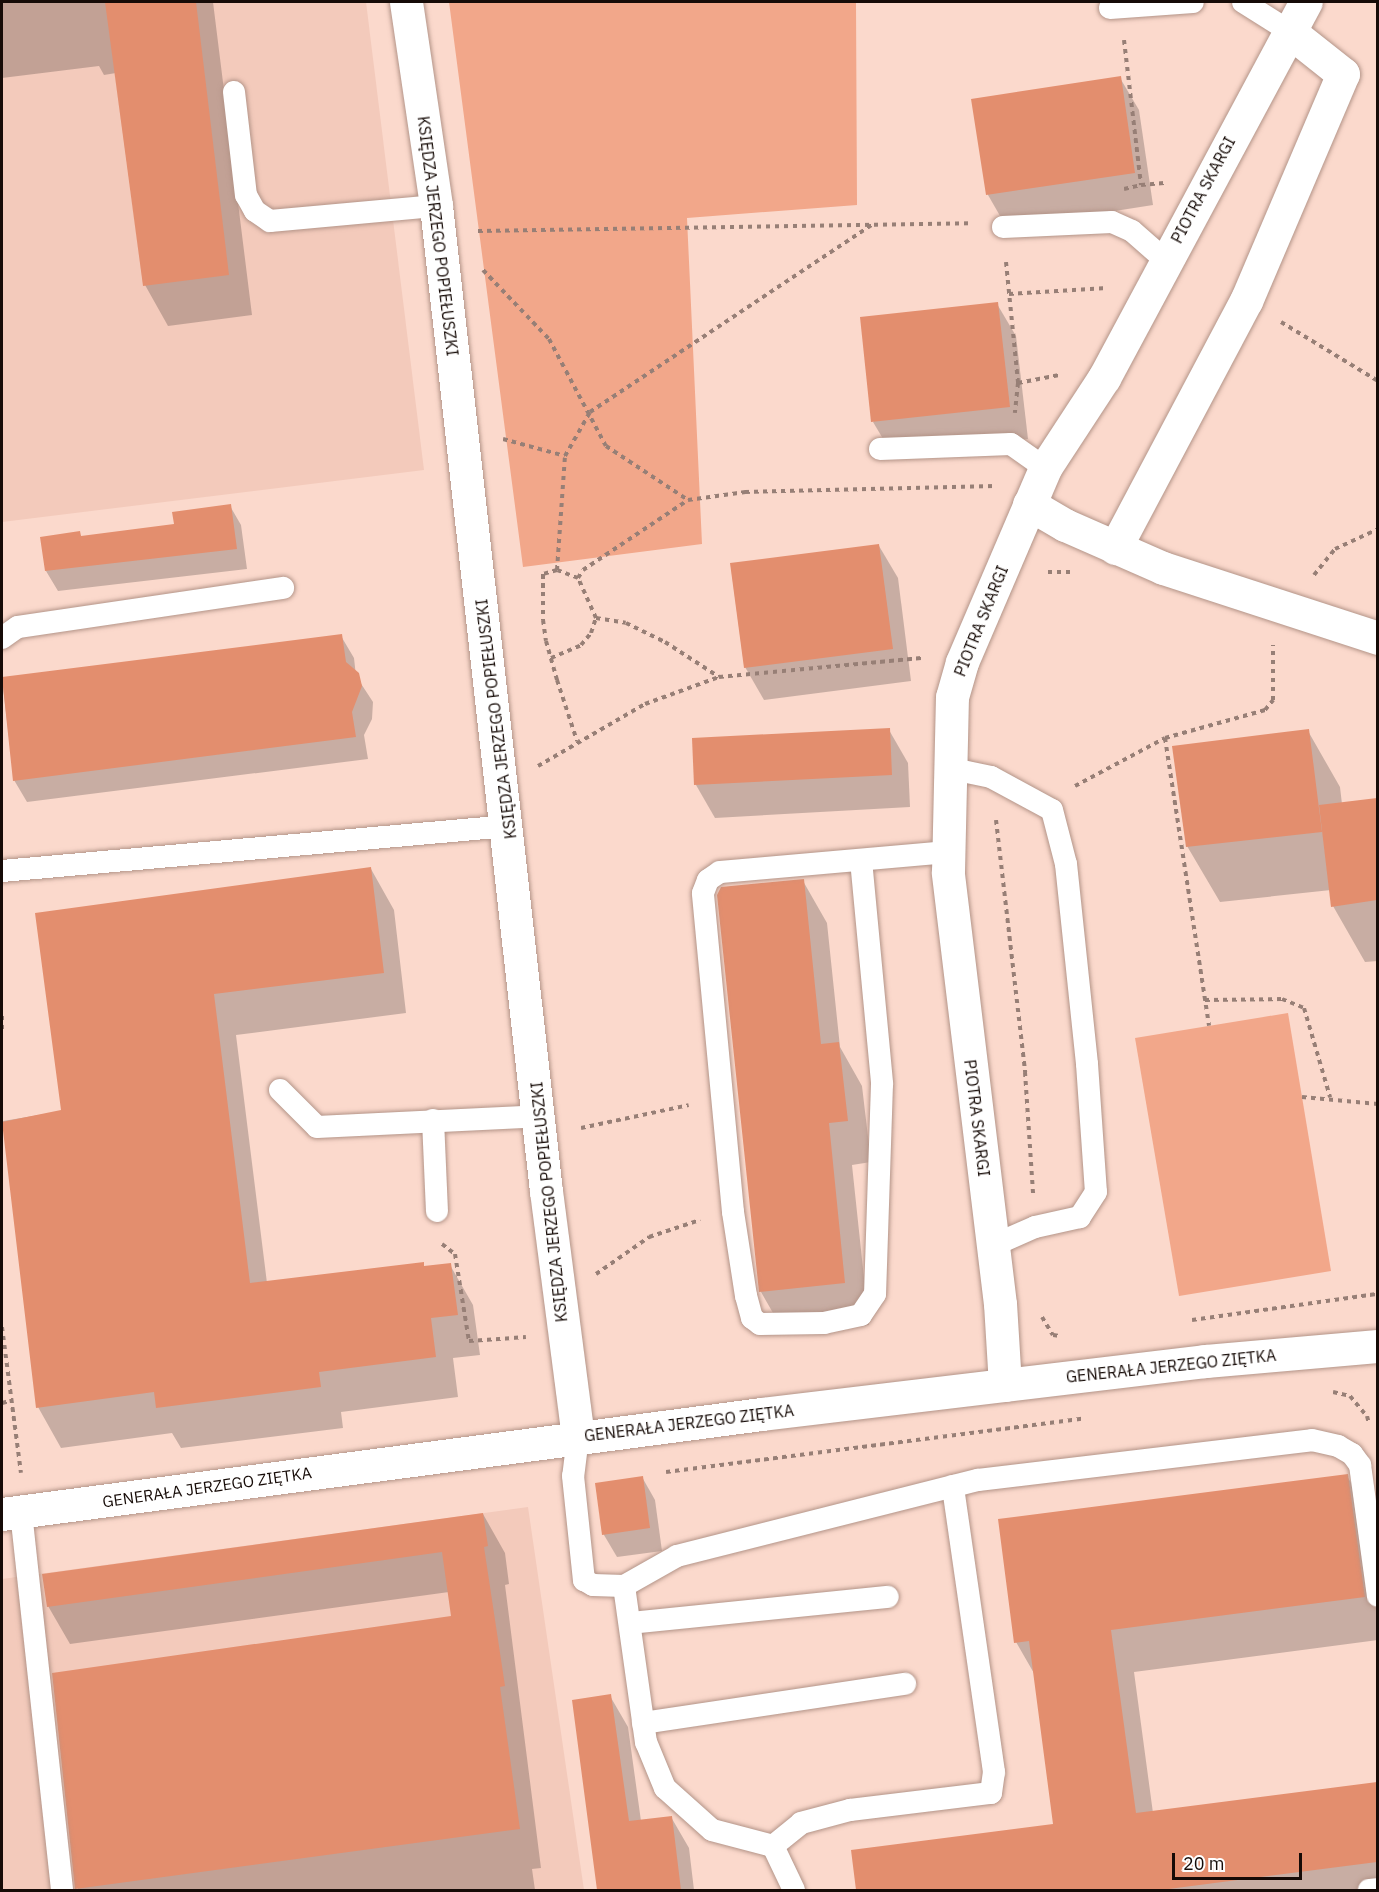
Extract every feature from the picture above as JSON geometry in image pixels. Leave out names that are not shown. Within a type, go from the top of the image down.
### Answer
[{"type":"street","name":"KSIĘDZA JERZEGO POPIEŁUSZKI","points":[[406,2],[436,206],[504,787],[539,1116],[578,1437]]},
{"type":"street","name":"PIOTRA SKARGI","points":[[1005,1385],[993,1245],[958,964],[948,852],[948,768],[952,697],[962,662],[1045,468],[1104,378],[1165,260],[1306,2]]},
{"type":"street","points":[[1115,548],[1246,301],[1343,74],[1289,31]]},
{"type":"street","points":[[1029,504],[1115,548],[1163,568],[1377,638]]},
{"type":"street","name":"GENERAŁA JERZEGO ZIĘTKA","points":[[11,1513],[578,1437],[1005,1385],[1377,1346]]},
{"type":"lane","points":[[1115,7],[1193,2]]},
{"type":"lane","points":[[1243,2],[1289,31]]},
{"type":"lane","points":[[234,92],[246,195],[255,211],[270,221],[436,206]]},
{"type":"lane","points":[[1003,227],[1112,222],[1132,231],[1165,260]]},
{"type":"lane","points":[[880,449],[1011,444],[1045,468]]},
{"type":"lane","points":[[2,638],[18,627],[283,588]]},
{"type":"lane","points":[[948,768],[991,777],[1052,810],[1066,864],[1096,1192],[1080,1217],[1035,1227],[993,1245]]},
{"type":"lane","points":[[2,871],[508,826]]},
{"type":"lane","points":[[861,860],[882,1084],[875,1294],[861,1316],[824,1323],[760,1324],[752,1318],[746,1296],[733,1212],[703,908],[708,880],[720,872],[948,852]]},
{"type":"lane","points":[[280,1090],[317,1127],[539,1116]]},
{"type":"lane","points":[[433,1120],[437,1211]]},
{"type":"lane","points":[[578,1437],[573,1476],[584,1580],[593,1585],[624,1586],[677,1556],[952,1486],[1312,1440],[1338,1446],[1352,1454],[1360,1465],[1377,1596]]},
{"type":"lane","points":[[773,1846],[801,1823],[850,1810],[991,1793],[994,1772],[952,1486]]},
{"type":"lane","points":[[11,1513],[62,1890]]},
{"type":"lane","points":[[624,1586],[646,1742],[665,1788],[712,1830],[773,1846],[794,1890]]},
{"type":"lane","points":[[630,1623],[888,1597]]},
{"type":"lane","points":[[643,1723],[905,1684]]},
{"type":"lane","points":[[1369,1890],[1377,1889]]},
{"type":"path","points":[[1115,7],[1141,185],[1171,182]]},
{"type":"path","points":[[557,570],[565,456],[590,412],[875,222]]},
{"type":"path","points":[[473,242],[473,231],[875,222],[985,223],[1003,227],[1018,383],[1014,423]]},
{"type":"path","points":[[474,261],[549,339],[590,412],[606,446],[688,500]]},
{"type":"path","points":[[1009,294],[1118,287]]},
{"type":"path","points":[[1246,301],[1377,381]]},
{"type":"path","points":[[1018,383],[1062,374]]},
{"type":"path","points":[[497,447],[496,438],[565,456]]},
{"type":"path","points":[[578,578],[583,570],[688,500],[745,492],[1000,486]]},
{"type":"path","points":[[1052,810],[1064,792],[1165,738],[1265,710],[1273,700],[1273,635],[1288,608],[1335,549],[1377,529]]},
{"type":"path","points":[[551,657],[581,645],[591,633],[596,618],[578,578],[557,570],[543,574],[543,620],[551,657],[577,741]]},
{"type":"path","points":[[596,618],[626,623],[719,677]]},
{"type":"path","points":[[504,787],[577,741],[645,704],[719,677],[933,656]]},
{"type":"path","points":[[1165,738],[1209,1026]]},
{"type":"path","points":[[537,754],[539,774]]},
{"type":"path","points":[[991,777],[1025,1072],[1035,1227]]},
{"type":"path","points":[[1204,1000],[1282,999],[1304,1008],[1330,1097]]},
{"type":"path","points":[[2,1016],[2,1029]]},
{"type":"path","points":[[1302,1097],[1330,1097],[1377,1104]]},
{"type":"path","points":[[581,1128],[723,1098]]},
{"type":"path","points":[[579,1138],[580,1116]]},
{"type":"path","points":[[437,1211],[439,1243],[455,1254],[469,1341],[520,1336],[532,1339]]},
{"type":"path","points":[[590,1281],[648,1237],[686,1223],[733,1212]]},
{"type":"path","points":[[1188,1320],[1377,1294]]},
{"type":"path","points":[[1038,1309],[1053,1335],[1069,1337]]},
{"type":"path","points":[[2,1327],[10,1401],[22,1477]]},
{"type":"path","points":[[1330,1391],[1350,1396],[1367,1416],[1370,1427]]},
{"type":"path","points":[[2,1403],[10,1401]]},
{"type":"path","points":[[666,1472],[1086,1418]]},
{"type":"path","points":[[12,1478],[33,1476]]},
{"type":"shaded area","points":[[2,2],[366,2],[424,470],[2,522]]},
{"type":"shaded area","points":[[449,2],[856,2],[857,205],[687,218],[702,544],[523,567]]},
{"type":"shaded area","points":[[1288,1013],[1331,1271],[1179,1296],[1135,1038]]},
{"type":"shaded area","points":[[528,1507],[584,1890],[2,1890],[2,1579]]},
{"type":"building","points":[[105,2],[196,2],[229,275],[143,286]]},
{"type":"building","points":[[1121,76],[1135,173],[986,195],[971,99]]},
{"type":"building","points":[[998,302],[1010,407],[871,422],[860,317]]},
{"type":"building","points":[[231,504],[237,549],[45,571],[40,537],[80,531],[81,536],[174,524],[172,512]]},
{"type":"building","points":[[879,544],[893,649],[744,668],[730,563]]},
{"type":"building","points":[[342,634],[346,662],[359,673],[362,686],[352,712],[356,737],[13,781],[2,677]]},
{"type":"building","points":[[890,728],[892,775],[694,785],[692,738]]},
{"type":"building","points":[[1309,729],[1322,832],[1186,847],[1172,746]]},
{"type":"building","points":[[1377,798],[1377,900],[1331,907],[1319,805]]},
{"type":"building","points":[[371,867],[384,973],[214,994],[250,1283],[424,1262],[424,1266],[451,1263],[458,1315],[431,1318],[436,1357],[319,1372],[321,1387],[156,1408],[154,1392],[36,1408],[2,1122],[61,1110],[35,913]]},
{"type":"building","points":[[804,879],[821,1044],[839,1042],[848,1121],[829,1123],[845,1283],[759,1292],[717,895],[721,887]]},
{"type":"building","points":[[1348,1474],[1365,1597],[1111,1630],[1136,1813],[1377,1782],[1377,1862],[1161,1890],[856,1890],[851,1850],[1053,1824],[1029,1641],[1014,1643],[998,1519]]},
{"type":"building","points":[[643,1476],[650,1528],[602,1535],[595,1483]]},
{"type":"building","points":[[483,1513],[488,1546],[484,1547],[505,1686],[500,1687],[520,1829],[75,1889],[52,1673],[451,1616],[442,1552],[47,1607],[42,1574]]},
{"type":"building","points":[[611,1694],[629,1821],[672,1816],[681,1890],[597,1890],[572,1700]]}]
